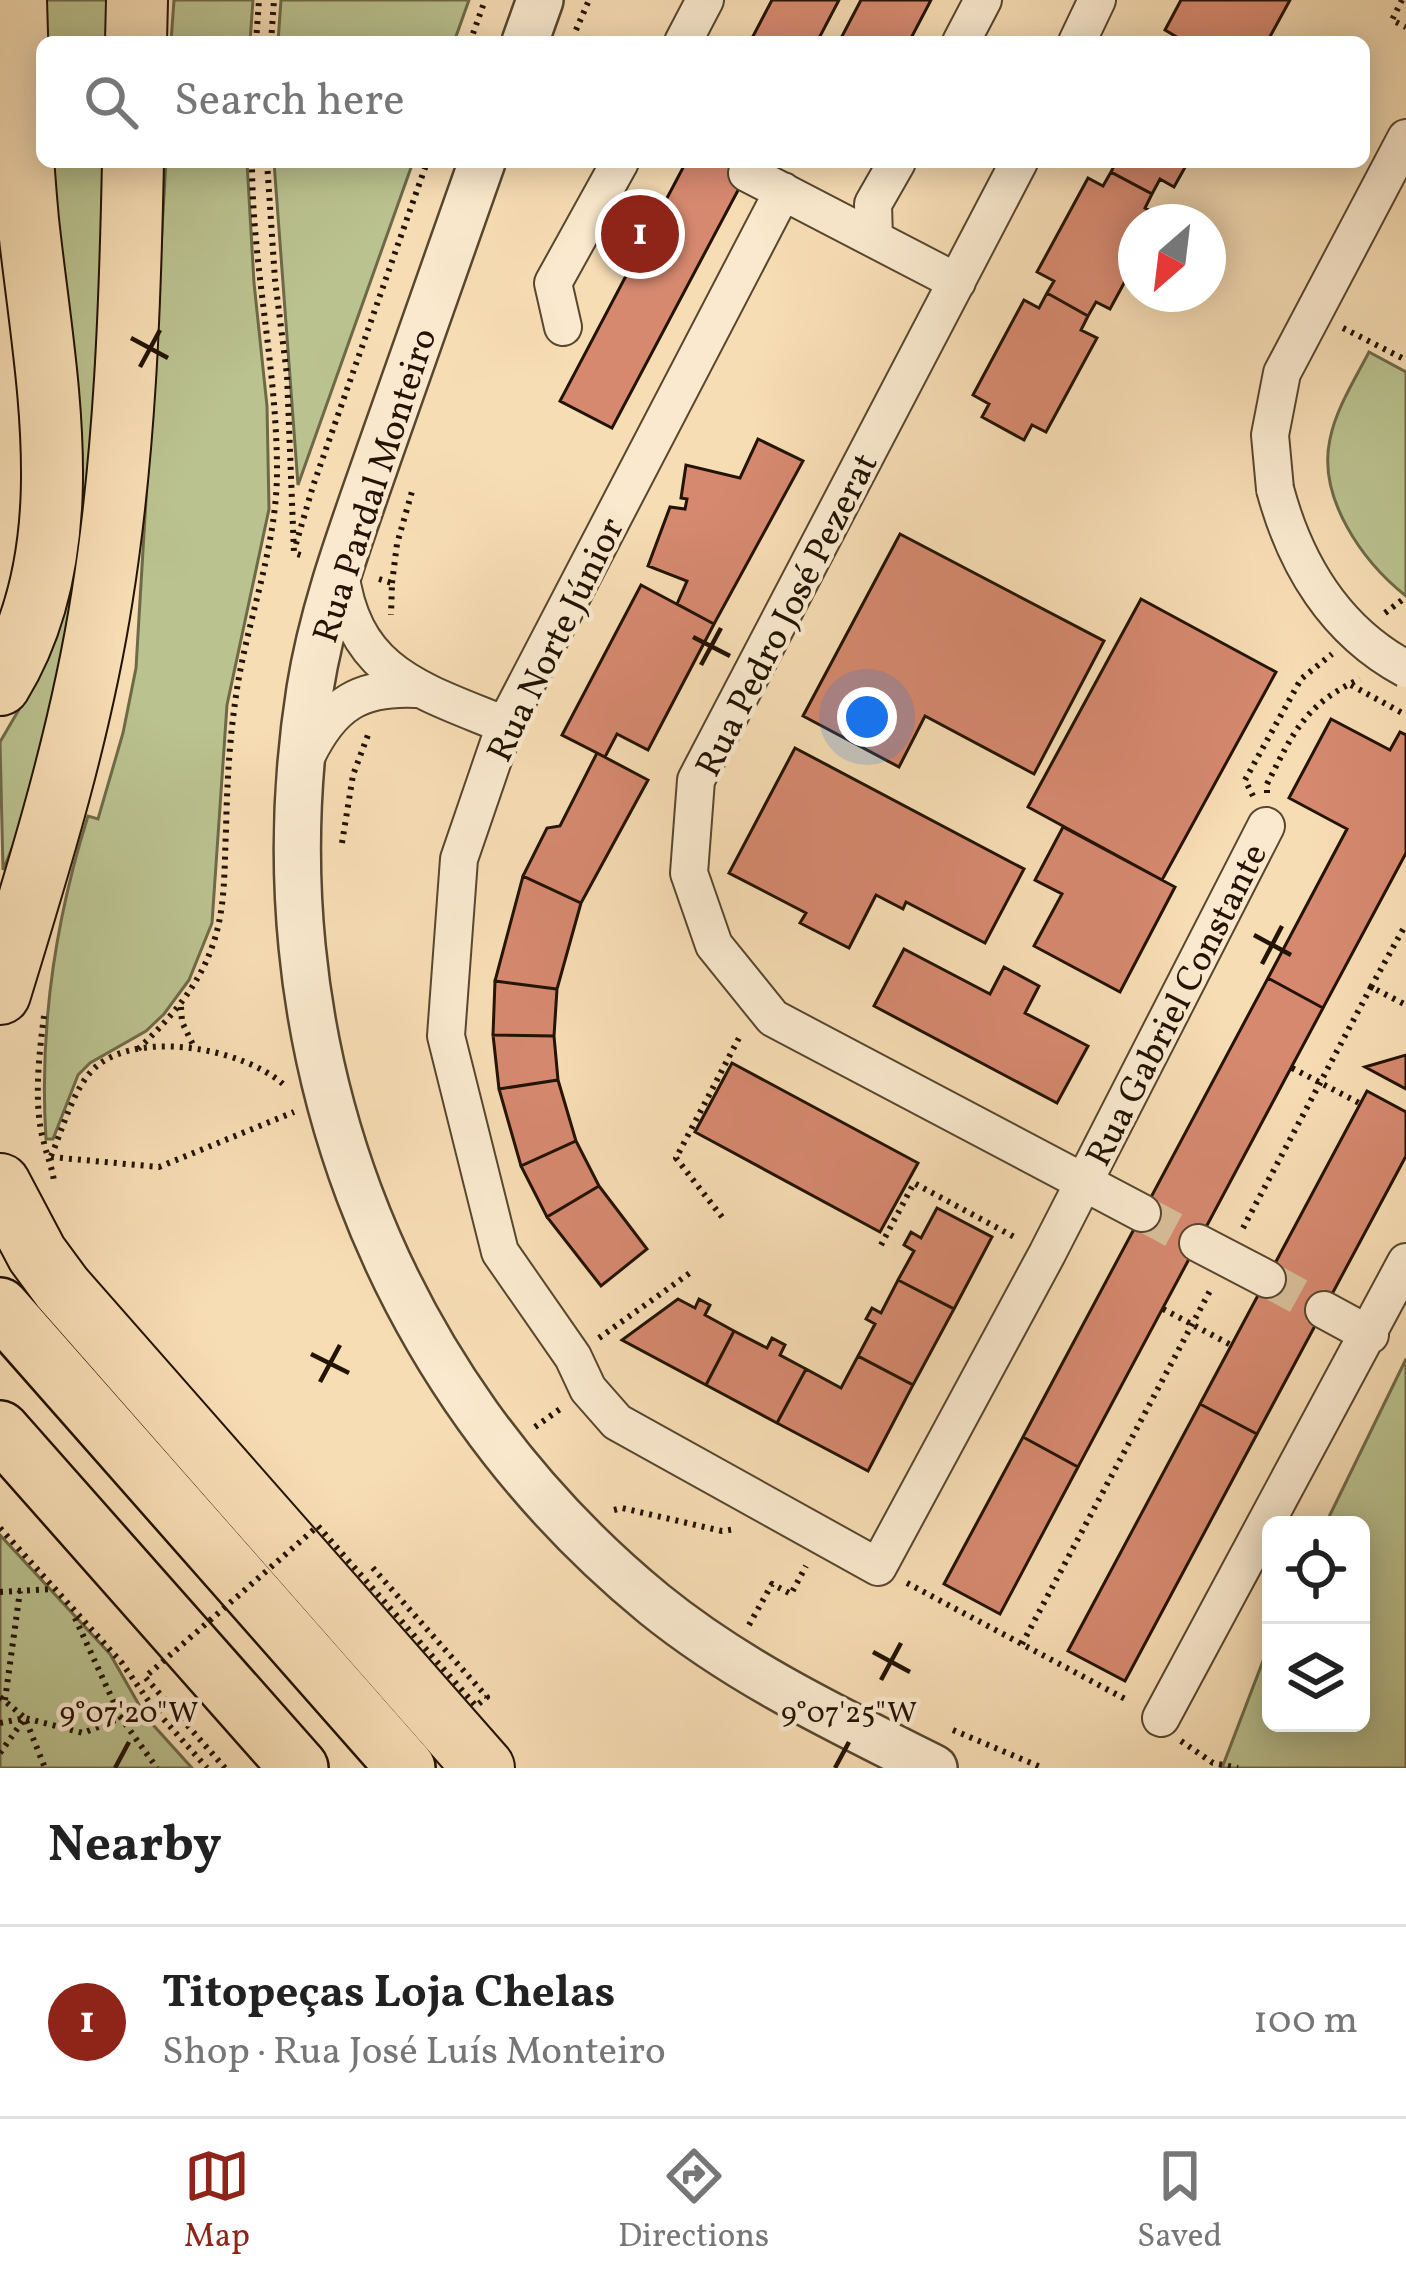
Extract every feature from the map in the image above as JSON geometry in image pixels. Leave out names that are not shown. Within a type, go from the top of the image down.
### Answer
[{"type":"highway","points":[[0,686],[42,592],[54,468],[19,134],[16,0]]},
{"type":"highway","points":[[136,36],[137,0]]},
{"type":"highway","points":[[23,999],[54,814],[102,601],[118,476],[133,168]]},
{"type":"highway","points":[[36,1178],[37,1254],[62,1288],[484,1768]]},
{"type":"main road","points":[[0,1306],[406,1768]]},
{"type":"main road","points":[[0,1366],[354,1768]]},
{"type":"main road","points":[[0,1430],[299,1768]]},
{"type":"street","points":[[527,36],[539,0]]},
{"type":"street","points":[[686,36],[705,0]]},
{"type":"street","points":[[964,36],[983,0]]},
{"type":"street","points":[[1080,36],[1097,0]]},
{"type":"street","points":[[1406,138],[1282,373],[1270,435],[1275,489],[1286,532],[1309,577],[1360,637],[1406,669]]},
{"type":"street","name":"Rua Pardal Monteiro","points":[[480,168],[339,567],[310,685],[294,863],[302,968],[321,1071],[366,1217],[436,1354],[518,1468],[565,1521],[654,1604],[729,1658],[806,1704],[938,1746]]},
{"type":"street","points":[[563,327],[553,283],[617,168]]},
{"type":"street","points":[[874,239],[874,205],[894,168]]},
{"type":"street","name":"Rua Pedro José Pezerat","points":[[1016,168],[696,780],[689,873],[714,945],[772,1018],[1142,1213]]},
{"type":"street","points":[[747,172],[957,282]]},
{"type":"street","name":"Rua Norte Júnior","points":[[783,191],[505,725],[459,859],[446,1036],[500,1252],[573,1357],[588,1389],[617,1422],[878,1567]]},
{"type":"street","points":[[339,567],[343,599],[356,632],[376,661],[417,689],[505,725]]},
{"type":"street","points":[[299,770],[332,715],[364,692],[417,689]]},
{"type":"street","name":"Rua Gabriel Constante","points":[[1084,1182],[1266,826]]},
{"type":"street","points":[[878,1567],[1084,1182]]},
{"type":"street","points":[[1212,1251],[1267,1280]]},
{"type":"street","points":[[1161,1718],[1406,1262]]},
{"type":"street","points":[[1324,1310],[1370,1335]]},
{"type":"path","points":[[256,36],[259,0]]},
{"type":"path","points":[[271,36],[274,0]]},
{"type":"path","points":[[472,36],[485,0]]},
{"type":"path","points":[[574,36],[589,0]]},
{"type":"path","points":[[1402,0],[1391,20],[1406,27]]},
{"type":"path","points":[[137,1051],[182,1003],[212,949],[225,898],[227,774],[234,704],[275,527],[273,398],[253,168]]},
{"type":"path","points":[[294,553],[313,486],[426,168]]},
{"type":"path","points":[[1313,313],[1406,360]]},
{"type":"path","points":[[392,583],[397,544],[417,472]]},
{"type":"path","points":[[1371,624],[1406,596]]},
{"type":"path","points":[[1266,826],[1245,779],[1300,679],[1336,652]]},
{"type":"path","points":[[1266,826],[1267,784],[1300,720],[1329,693],[1368,675]]},
{"type":"path","points":[[1349,684],[1406,715]]},
{"type":"path","points":[[1022,1644],[1212,1251],[1406,924]]},
{"type":"path","points":[[1371,987],[1406,1005]]},
{"type":"path","points":[[23,999],[44,1143],[36,1178]]},
{"type":"path","points":[[722,1217],[676,1157],[759,1001]]},
{"type":"path","points":[[182,1003],[182,1022],[195,1049]]},
{"type":"path","points":[[36,1178],[86,1078],[109,1059],[137,1051],[195,1049],[245,1060],[291,1091]]},
{"type":"path","points":[[1292,1068],[1360,1104]]},
{"type":"path","points":[[296,1111],[302,1129]]},
{"type":"path","points":[[36,1178],[99,1161]]},
{"type":"path","points":[[881,1245],[914,1183],[1047,1254]]},
{"type":"path","points":[[573,1357],[694,1270]]},
{"type":"path","points":[[1163,1309],[1232,1346]]},
{"type":"path","points":[[523,1410],[535,1427]]},
{"type":"path","points":[[624,1525],[609,1511],[622,1508],[722,1531],[807,1528],[791,1594],[772,1584],[754,1616]]},
{"type":"path","points":[[225,1768],[145,1677],[318,1526],[476,1706],[487,1697],[372,1567]]},
{"type":"path","points":[[0,1528],[122,1663],[152,1706],[207,1768]]},
{"type":"path","points":[[878,1567],[1161,1718],[1186,1748],[1213,1763],[1238,1768]]},
{"type":"path","points":[[0,1592],[53,1589]]},
{"type":"path","points":[[20,1591],[2,1698],[25,1718],[45,1768]]},
{"type":"path","points":[[71,1609],[121,1718],[152,1765]]},
{"type":"path","points":[[733,1612],[768,1635]]},
{"type":"path","points":[[0,1723],[25,1718],[83,1732],[152,1706]]},
{"type":"path","points":[[0,1753],[25,1718]]},
{"type":"path","points":[[938,1746],[1043,1768]]},
{"type":"green space","points":[[38,0],[122,0],[120,36],[41,36]]},
{"type":"green space","points":[[174,0],[253,0],[250,36],[171,36]]},
{"type":"green space","points":[[281,0],[469,0],[456,36],[278,36]]},
{"type":"green space","points":[[44,168],[115,168],[87,595],[36,790],[3,870],[0,742],[35,682]]},
{"type":"green space","points":[[166,168],[247,168],[267,406],[269,509],[227,705],[212,923],[189,980],[164,1014],[78,1075],[53,1139],[46,1139],[45,1057],[58,935],[88,816],[98,819],[136,668]]},
{"type":"green space","points":[[274,168],[411,168],[298,485]]},
{"type":"green space","points":[[1369,352],[1406,372],[1406,596],[1360,547],[1330,484],[1333,428]]},
{"type":"green space","points":[[1406,1359],[1406,1768],[1222,1768],[1262,1664],[1262,1732],[1370,1732],[1370,1516],[1329,1516]]},
{"type":"green space","points":[[0,1535],[110,1654],[146,1717],[192,1768],[0,1768]]},
{"type":"building","points":[[772,0],[839,0],[820,36],[753,36]]},
{"type":"building","points":[[861,0],[931,0],[912,36],[842,36]]},
{"type":"building","points":[[1181,0],[1290,0],[1270,36],[1175,36],[1165,30]]},
{"type":"building","points":[[683,168],[750,168],[612,428],[560,401]]},
{"type":"building","points":[[1113,168],[1185,168],[1174,187],[1160,179],[1152,194],[1111,172]]},
{"type":"building","points":[[1111,172],[1152,194],[1147,204],[1118,204],[1118,294],[1110,309],[1096,302],[1088,316],[1047,293],[1054,281],[1037,272],[1088,178],[1103,186]]},
{"type":"building","points":[[1047,293],[1088,316],[1081,330],[1097,338],[1046,432],[1032,425],[1024,440],[982,417],[989,404],[973,395],[1024,300],[1039,308]]},
{"type":"building","points":[[758,439],[803,461],[714,624],[677,604],[687,581],[648,566],[670,507],[685,509],[687,499],[681,498],[686,465],[740,478]]},
{"type":"building","points":[[900,534],[1104,641],[1034,774],[925,716],[899,767],[803,716]]},
{"type":"building","points":[[641,585],[714,624],[648,750],[617,734],[605,757],[562,735]]},
{"type":"building","points":[[1141,599],[1276,672],[1162,880],[1028,807]]},
{"type":"building","points":[[1331,719],[1390,750],[1400,732],[1406,735],[1406,853],[1323,1008],[1268,978],[1347,829],[1289,798]]},
{"type":"building","points":[[795,748],[1024,869],[985,943],[906,902],[903,909],[876,895],[849,948],[800,923],[806,913],[729,873]]},
{"type":"building","points":[[597,753],[648,780],[581,903],[523,876],[547,828],[560,826]]},
{"type":"building","points":[[1063,827],[1175,887],[1120,992],[1034,946],[1062,894],[1035,880]]},
{"type":"building","points":[[523,876],[581,903],[557,989],[495,981]]},
{"type":"building","points":[[904,949],[990,994],[1004,967],[1039,986],[1025,1013],[1088,1046],[1057,1103],[874,1006]]},
{"type":"building","points":[[1268,978],[1323,1008],[1078,1467],[1023,1437]]},
{"type":"building","points":[[495,981],[557,989],[554,1036],[493,1035]]},
{"type":"building","points":[[493,1035],[554,1036],[558,1080],[499,1089]]},
{"type":"building","points":[[1406,1055],[1406,1089],[1365,1067]]},
{"type":"building","points":[[732,1063],[918,1163],[880,1232],[695,1132]]},
{"type":"building","points":[[558,1080],[576,1141],[521,1166],[499,1089]]},
{"type":"building","points":[[1367,1091],[1406,1112],[1406,1156],[1257,1434],[1200,1404]]},
{"type":"building","points":[[576,1141],[599,1186],[547,1217],[521,1166]]},
{"type":"building","points":[[599,1186],[647,1249],[601,1286],[547,1217]]},
{"type":"building","points":[[937,1208],[992,1237],[954,1309],[898,1280],[914,1251],[904,1245],[911,1232],[921,1238]]},
{"type":"building","points":[[898,1280],[954,1309],[913,1385],[858,1356],[875,1324],[866,1319],[872,1308],[881,1313]]},
{"type":"building","points":[[678,1299],[695,1308],[699,1299],[710,1305],[705,1315],[734,1331],[706,1385],[622,1340]]},
{"type":"building","points":[[734,1331],[767,1348],[772,1338],[785,1345],[780,1355],[806,1369],[777,1423],[706,1385]]},
{"type":"building","points":[[858,1356],[913,1385],[868,1471],[777,1423],[806,1369],[841,1388]]},
{"type":"building","points":[[1200,1404],[1257,1434],[1125,1681],[1068,1651]]},
{"type":"building","points":[[1023,1437],[1078,1467],[1000,1614],[944,1584]]},
{"type":"tunnel","points":[[1142,1213],[1198,1243]]},
{"type":"tunnel","points":[[1267,1279],[1324,1310]]},
{"type":"place","name":"Titopeças Loja Chelas","points":[[640,234]]}]
